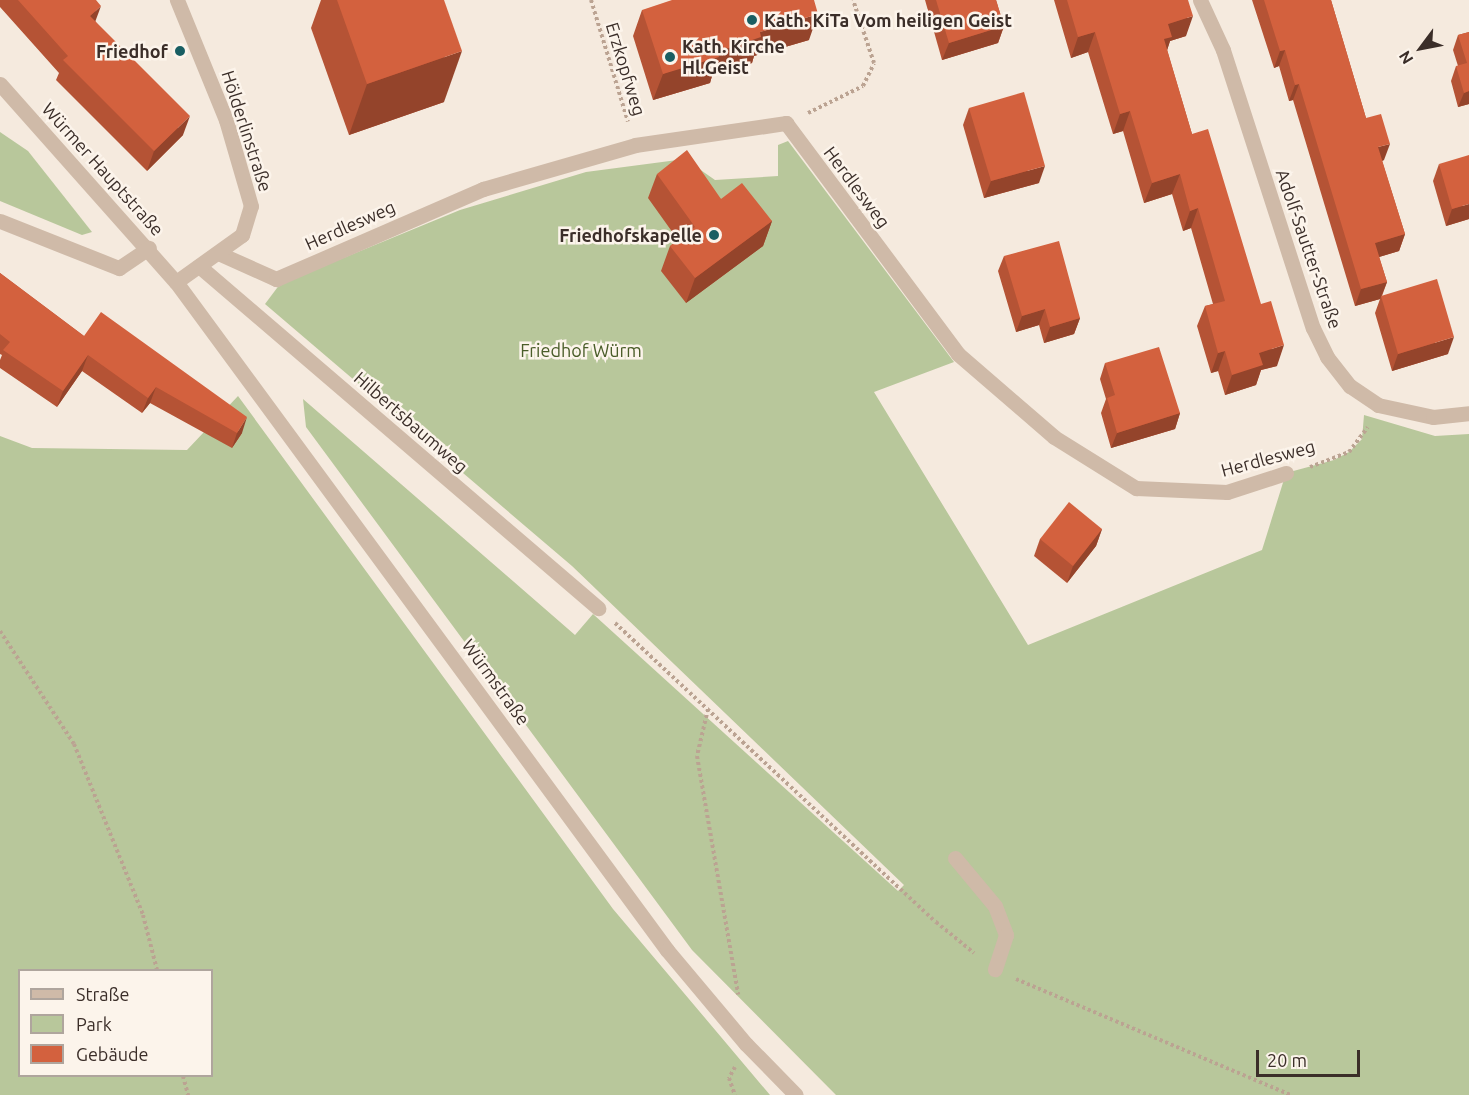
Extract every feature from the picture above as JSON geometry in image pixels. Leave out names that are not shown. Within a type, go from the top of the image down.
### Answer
[{"type":"street","name":"Hölderlinstraße","points":[[176,282],[242,235],[251,206],[226,120],[177,0]]},
{"type":"street","name":"Adolf-Sautter-Straße","points":[[1200,0],[1222,50],[1313,328],[1327,357],[1350,386],[1378,405],[1433,417],[1469,413]]},
{"type":"street","name":"Würmer Hauptstraße","points":[[0,84],[149,248],[176,282]]},
{"type":"street","name":"Herdlesweg","points":[[218,253],[276,279],[483,189],[635,145],[786,123],[958,354],[1054,437],[1136,488],[1227,492],[1286,473]]},
{"type":"street","points":[[0,221],[119,268],[149,248]]},
{"type":"street","name":"Hilbertsbaumweg","points":[[199,266],[598,608]]},
{"type":"street","name":"Würmstraße","points":[[176,282],[667,950],[746,1044],[796,1095]]},
{"type":"street","points":[[956,858],[995,906],[1006,935],[995,969]]},
{"type":"path","name":"Erzkopfweg","points":[[591,0],[635,145]]},
{"type":"path","points":[[786,123],[863,86],[873,63],[853,0]]},
{"type":"path","name":"Herdlesweg","points":[[1286,473],[1334,460],[1349,452],[1362,439],[1378,405]]},
{"type":"path","points":[[598,608],[936,922],[995,969],[1292,1095]]},
{"type":"path","points":[[0,631],[74,744],[143,915],[157,969]]},
{"type":"path","points":[[708,709],[697,756],[738,998]]},
{"type":"path","points":[[183,1077],[188,1095]]},
{"type":"green space","points":[[0,132],[28,151],[92,232],[82,235],[0,201]]},
{"type":"green space","name":"Friedhof Würm","points":[[788,141],[954,362],[874,392],[1028,645],[1262,550],[1286,473],[1334,460],[1349,452],[1362,439],[1364,415],[1435,436],[1469,434],[1469,1095],[836,1095],[692,950],[306,427],[303,399],[575,635],[593,614],[898,891],[904,885],[572,566],[265,304],[280,284],[460,210],[586,172],[685,159],[715,180],[778,176],[778,145]]},
{"type":"green space","points":[[238,396],[613,909],[770,1095],[0,1095],[0,436],[32,448],[187,450]]},
{"type":"building","points":[[18,0],[96,0],[101,6],[90,16],[190,116],[154,151],[63,60],[68,56]]},
{"type":"building","points":[[337,0],[444,0],[462,51],[367,84]]},
{"type":"building","points":[[672,0],[814,0],[818,14],[760,32],[761,37],[717,52],[719,57],[663,74],[642,10]]},
{"type":"building","points":[[936,0],[996,0],[1004,26],[949,43]]},
{"type":"building","points":[[1067,0],[1188,0],[1193,16],[1168,24],[1172,37],[1164,39],[1192,134],[1208,129],[1261,304],[1271,301],[1284,345],[1259,353],[1263,365],[1232,375],[1225,351],[1218,353],[1205,306],[1225,301],[1198,208],[1190,211],[1180,174],[1152,183],[1130,111],[1120,114],[1095,32],[1078,37]]},
{"type":"building","points":[[1264,0],[1331,0],[1366,118],[1381,114],[1390,144],[1378,147],[1405,234],[1375,243],[1387,282],[1361,289],[1299,84],[1295,85],[1285,50],[1280,51]]},
{"type":"building","points":[[1469,32],[1469,91],[1464,93],[1456,66],[1467,63],[1458,35]]},
{"type":"building","points":[[1024,92],[1045,166],[991,181],[969,108]]},
{"type":"building","points":[[687,150],[721,199],[742,183],[772,221],[695,278],[670,246],[695,227],[657,174]]},
{"type":"building","points":[[1469,155],[1469,204],[1452,209],[1439,164]]},
{"type":"building","points":[[1059,241],[1080,318],[1050,327],[1045,309],[1022,316],[1004,256]]},
{"type":"building","points":[[0,273],[84,336],[101,312],[247,417],[237,433],[156,387],[148,398],[88,355],[63,391],[3,350],[10,342],[0,334]]},
{"type":"building","points":[[1437,279],[1454,337],[1398,354],[1381,296]]},
{"type":"building","points":[[1159,347],[1180,413],[1117,433],[1107,398],[1115,395],[1105,363]]},
{"type":"building","points":[[1069,502],[1102,529],[1073,566],[1040,539]]},
{"type":"place","name":"Kath. KiTa Vom heiligen Geist","points":[[752,20]]},
{"type":"place","name":"Friedhof","points":[[180,51]]},
{"type":"place","name":"Kath. Kirche Hl.Geist","points":[[670,57]]},
{"type":"place","name":"Friedhofskapelle","points":[[714,235]]}]
